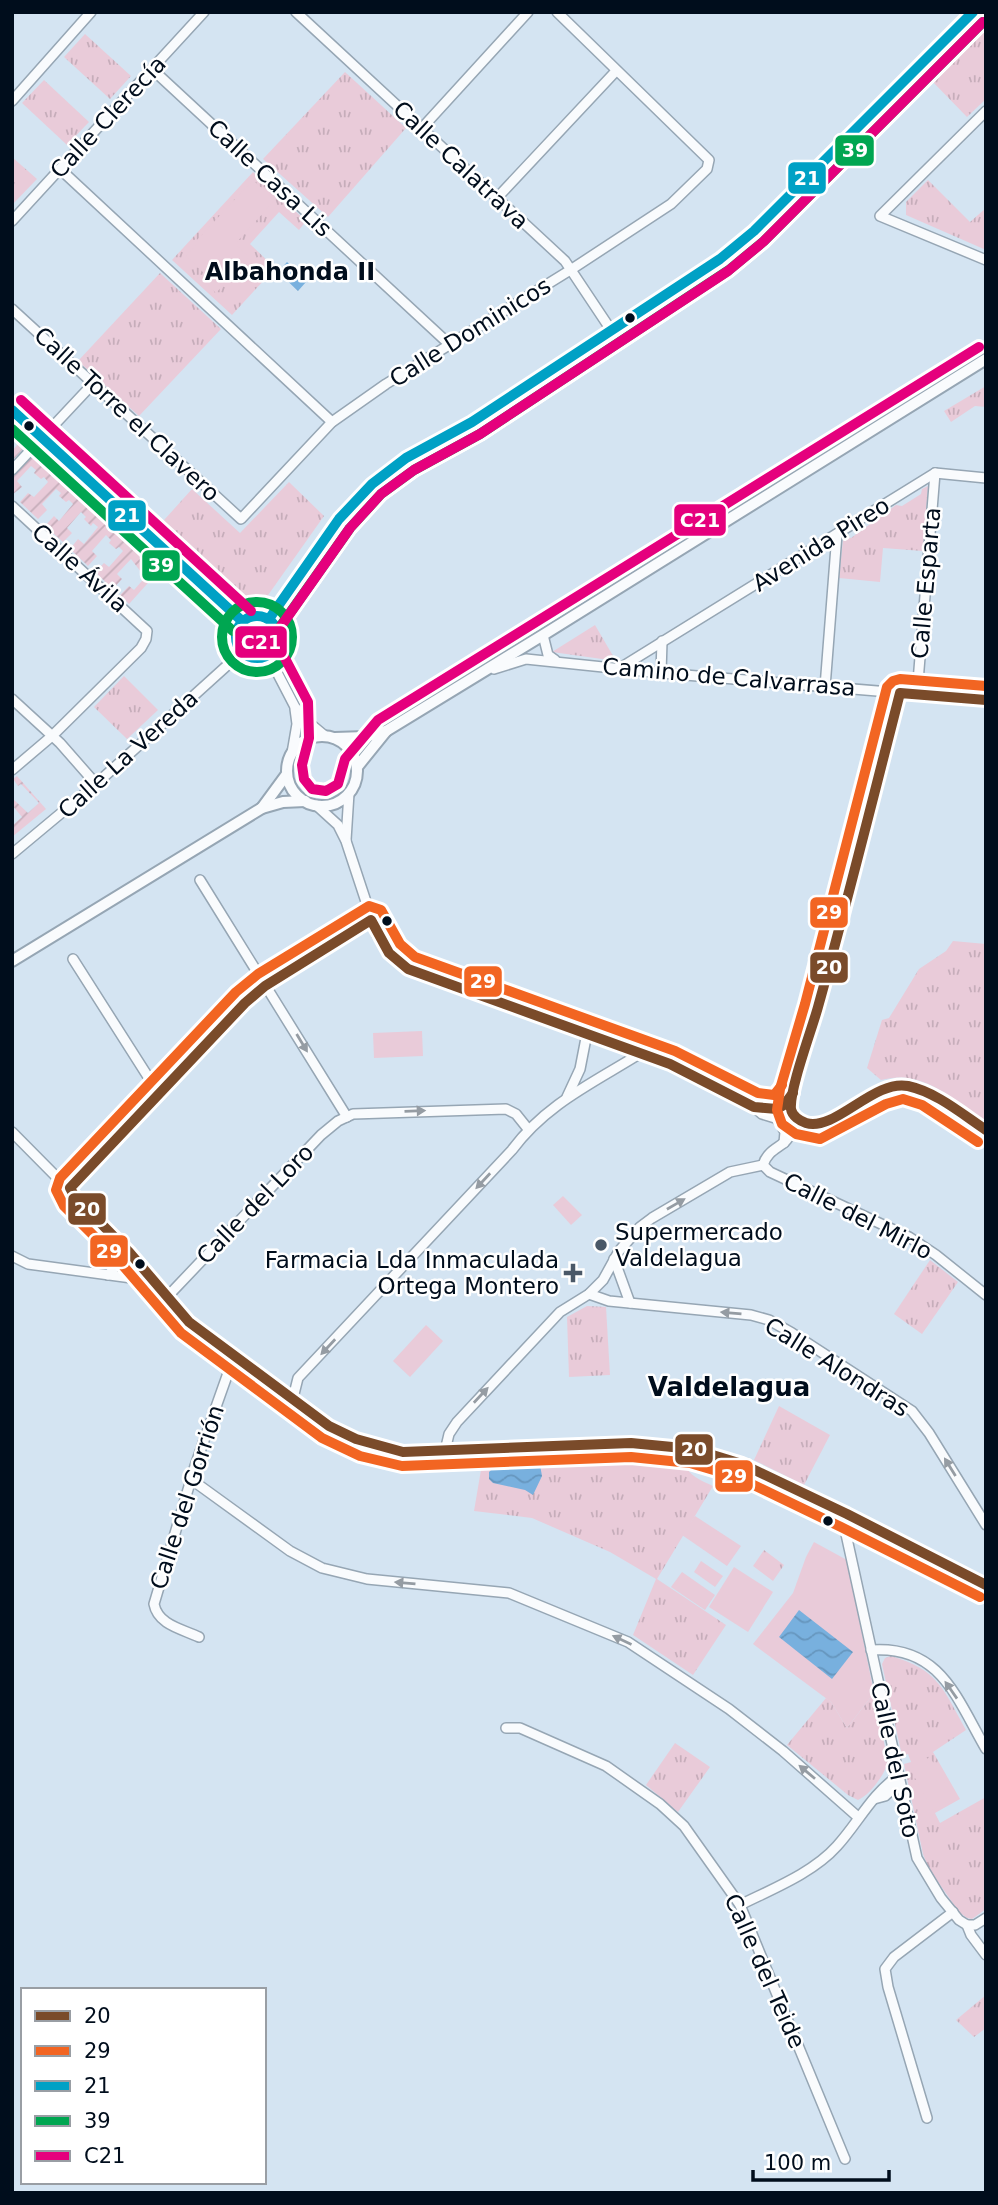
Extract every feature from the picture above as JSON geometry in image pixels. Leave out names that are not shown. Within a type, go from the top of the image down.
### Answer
[{"type":"main road","points":[[330,737],[346,745],[354,756],[357,767],[355,782],[349,793],[339,802],[316,805],[296,794],[287,774],[292,753],[302,742],[313,737],[330,737],[365,737],[386,731],[986,359]]},
{"type":"main road","points":[[357,767],[386,731]]},
{"type":"main road","points":[[262,807],[287,774]]},
{"type":"main road","points":[[12,961],[262,807],[282,802],[305,801]]},
{"type":"street","points":[[12,101],[91,12]]},
{"type":"street","name":"Calle Clerecía","points":[[12,221],[204,12]]},
{"type":"street","name":"Calle Calatrava","points":[[296,12],[572,269],[611,330]]},
{"type":"street","points":[[422,128],[528,12]]},
{"type":"street","points":[[496,199],[616,71],[557,12]]},
{"type":"street","points":[[269,619],[338,519],[372,484],[406,458],[472,422],[720,259],[754,231],[973,12]]},
{"type":"street","name":"Calle Casa Lis","points":[[152,69],[449,344]]},
{"type":"street","name":"Calle Dominicos","points":[[241,519],[332,422],[386,384],[671,204],[708,169],[709,160],[616,71]]},
{"type":"street","points":[[986,111],[880,216],[986,260]]},
{"type":"street","points":[[60,169],[332,422]]},
{"type":"street","name":"Calle Torre el Clavero","points":[[12,309],[241,519]]},
{"type":"street","points":[[12,470],[87,390]]},
{"type":"street","points":[[12,410],[242,621]]},
{"type":"street","points":[[935,473],[986,478]]},
{"type":"street","name":"Avenida Pireo","points":[[621,668],[935,473]]},
{"type":"street","name":"Calle Esparta","points":[[917,694],[935,473]]},
{"type":"street","name":"Calle Ávila","points":[[12,506],[147,631],[141,648],[52,736]]},
{"type":"street","points":[[825,687],[837,534]]},
{"type":"street","points":[[251,616],[269,619],[276,626],[278,640],[275,648],[268,655],[255,658],[242,652],[236,637],[242,621],[251,616]]},
{"type":"street","points":[[543,635],[548,655],[556,661]]},
{"type":"street","points":[[661,673],[662,641]]},
{"type":"street","name":"Calle La Vereda","points":[[12,854],[96,784],[242,652]]},
{"type":"street","points":[[268,655],[295,707],[307,721],[330,737]]},
{"type":"street","name":"Camino de Calvarrasa","points":[[479,674],[526,659],[986,700]]},
{"type":"street","points":[[445,1451],[449,1434],[467,1410],[560,1312],[589,1294],[603,1280],[627,1241],[652,1218],[730,1172],[763,1165],[767,1155],[790,1138],[792,1130],[784,1114],[793,1093],[818,1008],[900,692]]},
{"type":"street","points":[[12,699],[52,736],[96,784]]},
{"type":"street","points":[[292,753],[297,723],[295,707]]},
{"type":"street","points":[[12,770],[52,736]]},
{"type":"street","points":[[346,841],[349,793]]},
{"type":"street","points":[[316,805],[338,825],[346,841],[371,920],[389,953],[408,969],[670,1064],[754,1107],[762,1114],[784,1114],[804,1123],[818,1125],[880,1091],[905,1085],[928,1092],[986,1130]]},
{"type":"street","points":[[200,880],[347,1117],[375,1112],[506,1109],[516,1114],[528,1129]]},
{"type":"street","points":[[70,1188],[244,1003],[265,986],[371,920]]},
{"type":"street","points":[[73,959],[159,1094]]},
{"type":"street","points":[[567,1097],[578,1073],[587,1033]]},
{"type":"street","points":[[293,1398],[298,1378],[512,1150],[528,1129],[567,1097],[640,1053]]},
{"type":"street","points":[[578,1073],[591,1084]]},
{"type":"street","name":"Calle del Loro","points":[[167,1296],[321,1135],[347,1117]]},
{"type":"street","points":[[12,1132],[130,1252],[189,1322],[329,1426],[368,1445],[403,1452],[631,1443],[693,1449],[742,1464],[986,1585]]},
{"type":"street","name":"Calle del Mirlo","points":[[763,1165],[770,1171],[909,1237],[986,1295]]},
{"type":"street","points":[[108,1275],[130,1252]]},
{"type":"street","points":[[12,1256],[28,1264],[139,1279],[153,1278]]},
{"type":"street","points":[[614,1259],[631,1303]]},
{"type":"street","name":"Calle Alondras","points":[[589,1294],[609,1301],[751,1315],[769,1320],[792,1333],[912,1411],[929,1433],[986,1525]]},
{"type":"street","name":"Calle del Gorrión","points":[[199,1637],[163,1622],[156,1613],[154,1604],[228,1373],[227,1350]]},
{"type":"street","name":"Calle del Gorrión","points":[[228,1373],[250,1367]]},
{"type":"street","points":[[270,1382],[285,1382],[298,1378]]},
{"type":"street","points":[[192,1480],[290,1551],[322,1568],[367,1579],[509,1593],[628,1642],[729,1709],[783,1751],[859,1817]]},
{"type":"street","name":"Calle del Soto","points":[[847,1514],[844,1525],[916,1858],[953,1913],[967,1925],[986,1955]]},
{"type":"street","points":[[848,1544],[859,1521]]},
{"type":"street","points":[[871,1650],[892,1649],[907,1652],[924,1660],[938,1672],[986,1749]]},
{"type":"street","name":"Calle del Teide","points":[[506,1728],[520,1728],[606,1766],[660,1804],[684,1826],[740,1905],[845,2158]]},
{"type":"street","points":[[872,1800],[885,1796],[898,1780]]},
{"type":"street","points":[[740,1905],[816,1863],[836,1848],[884,1786],[898,1780]]},
{"type":"street","points":[[885,1796],[904,1803]]},
{"type":"street","points":[[927,2118],[888,1987],[886,1969],[894,1957],[953,1913]]},
{"type":"street","points":[[967,1925],[975,1925],[986,1918]]},
{"type":"green space","points":[[986,22],[986,99],[967,117],[929,78]]},
{"type":"green space","points":[[85,34],[131,76],[110,99],[64,57]]},
{"type":"green space","points":[[345,72],[406,128],[328,217],[263,159]]},
{"type":"green space","points":[[44,80],[89,122],[67,145],[22,103]]},
{"type":"green space","points":[[12,157],[37,179],[12,205]]},
{"type":"green space","points":[[253,172],[306,221],[299,230],[279,212],[250,244],[275,268],[232,315],[172,260]]},
{"type":"green space","points":[[253,180],[275,200],[235,244],[249,257],[216,293],[202,280],[206,275],[186,256],[197,244],[196,241]]},
{"type":"green space","points":[[928,180],[970,222],[986,208],[986,250],[906,215],[906,202]]},
{"type":"green space","points":[[160,273],[221,329],[139,416],[78,361]]},
{"type":"green space","points":[[986,386],[986,407],[975,406],[951,422],[944,411]]},
{"type":"green space","points":[[12,421],[32,439],[12,461],[12,451],[18,444],[12,438]]},
{"type":"green space","points":[[41,447],[166,563],[129,604],[120,595],[129,586],[134,590],[148,574],[144,570],[141,572],[131,559],[117,574],[122,579],[113,589],[95,572],[104,563],[109,567],[123,551],[119,547],[116,549],[109,543],[111,540],[106,535],[92,551],[97,556],[88,566],[70,549],[78,539],[84,544],[98,527],[93,523],[91,526],[81,512],[67,528],[72,533],[63,542],[45,526],[54,516],[59,521],[73,504],[59,496],[61,493],[56,489],[42,504],[47,510],[38,519],[20,502],[28,493],[34,497],[48,482],[34,473],[36,470],[31,466],[17,481],[22,487],[12,495],[12,478]]},
{"type":"green space","points":[[289,482],[324,516],[266,598],[240,606],[156,529],[192,489],[240,533]]},
{"type":"green space","points":[[928,486],[923,551],[883,548],[880,582],[839,578],[843,540],[851,538],[896,505],[902,506],[921,494],[922,489]]},
{"type":"green space","points":[[595,625],[616,661],[552,652]]},
{"type":"green space","points":[[124,676],[158,710],[127,739],[94,707]]},
{"type":"green space","points":[[17,776],[46,809],[12,837],[12,826],[22,817],[12,805],[12,798],[28,813],[39,803],[21,784],[18,786],[13,779]]},
{"type":"green space","points":[[953,941],[986,944],[986,1121],[924,1082],[896,1077],[881,1080],[867,1068],[882,1020],[889,1018],[919,969],[946,951]]},
{"type":"green space","points":[[422,1031],[423,1056],[374,1058],[373,1033]]},
{"type":"green space","points":[[563,1196],[582,1215],[571,1225],[553,1205]]},
{"type":"green space","points":[[930,1260],[958,1282],[922,1334],[894,1314]]},
{"type":"green space","points":[[587,1306],[606,1307],[610,1375],[569,1377],[567,1317]]},
{"type":"green space","points":[[426,1325],[443,1341],[410,1377],[393,1361]]},
{"type":"green space","points":[[779,1406],[830,1435],[804,1485],[754,1460]]},
{"type":"green space","points":[[633,1451],[677,1453],[693,1476],[713,1486],[657,1579],[726,1625],[693,1675],[633,1635],[656,1579],[610,1552],[532,1518],[474,1511],[483,1458]]},
{"type":"green space","points":[[695,1516],[741,1546],[727,1566],[682,1535]]},
{"type":"green space","points":[[814,1542],[847,1560],[874,1693],[847,1728],[831,1702],[753,1644],[793,1593]]},
{"type":"green space","points":[[764,1550],[784,1565],[773,1581],[753,1566]]},
{"type":"green space","points":[[701,1561],[723,1576],[715,1587],[694,1572]]},
{"type":"green space","points":[[734,1567],[773,1592],[748,1632],[709,1607]]},
{"type":"green space","points":[[682,1572],[715,1595],[705,1610],[671,1587]]},
{"type":"green space","points":[[891,1656],[930,1675],[945,1692],[966,1730],[933,1752],[960,1799],[935,1813],[940,1823],[986,1797],[986,1909],[972,1919],[959,1912],[929,1869],[923,1854],[904,1764],[911,1762],[908,1754],[902,1756],[882,1664],[885,1658]]},
{"type":"green space","points":[[874,1693],[888,1762],[876,1784],[858,1800],[848,1795],[787,1745],[826,1698],[847,1728]]},
{"type":"green space","points":[[675,1743],[710,1767],[678,1812],[646,1785]]},
{"type":"green space","points":[[930,1757],[953,1798],[933,1810],[910,1769]]},
{"type":"green space","points":[[986,1995],[986,2028],[974,2037],[956,2020]]},
{"type":"water","points":[[287,262],[302,276],[309,268],[314,273],[298,291],[278,272]]},
{"type":"water","points":[[529,1461],[540,1465],[542,1476],[533,1495],[525,1490],[493,1483],[489,1479],[489,1472],[498,1463]]},
{"type":"water","points":[[799,1610],[853,1652],[832,1679],[779,1637]]},
{"type":"transit line","name":"21","points":[[269,619],[339,519],[372,484],[406,458],[472,422],[720,259],[754,231],[973,12]]},
{"type":"transit line","name":"39","points":[[280,627],[350,528],[381,494],[414,470],[480,434],[729,270],[764,241],[983,22]]},
{"type":"transit line","name":"C21","points":[[979,347],[378,720],[345,759],[338,784],[326,791],[312,789],[304,779],[302,765],[309,738],[308,702],[278,645],[269,641],[253,643],[253,632],[270,633],[279,629],[350,528],[381,494],[414,470],[480,434],[728,271],[763,242],[983,22]]},
{"type":"transit line","name":"C21","points":[[21,400],[251,611]]},
{"type":"transit line","name":"21","points":[[12,410],[242,621]]},
{"type":"transit line","name":"39","points":[[12,429],[233,631]]},
{"type":"transit line","name":"39","points":[[257,602],[282,612],[292,637],[282,662],[257,672],[232,662],[222,637],[232,612],[257,602]]},
{"type":"transit line","name":"21","points":[[257,616],[272,622],[278,637],[272,652],[257,658],[242,652],[236,637],[242,622],[257,616]]},
{"type":"transit line","name":"29","points":[[978,1142],[922,1105],[903,1099],[886,1104],[820,1139],[796,1134],[782,1124],[777,1110],[780,1089],[805,1004],[887,687],[900,679],[986,686]]},
{"type":"transit line","name":"20","points":[[986,700],[900,693],[829,968],[791,1100],[791,1109],[795,1116],[806,1123],[817,1124],[882,1090],[908,1086],[939,1098],[986,1130]]},
{"type":"transit line","name":"29","points":[[782,1085],[774,1095],[758,1093],[675,1051],[415,957],[400,944],[381,910],[369,906],[258,974],[236,992],[60,1178],[56,1190],[64,1206],[119,1261],[181,1333],[322,1438],[360,1456],[402,1466],[631,1457],[690,1463],[737,1477],[980,1597]]},
{"type":"transit line","name":"20","points":[[793,1093],[784,1105],[777,1109],[754,1107],[670,1064],[408,969],[389,953],[371,920],[265,986],[245,1003],[70,1188],[75,1197],[129,1252],[189,1322],[329,1426],[356,1439],[403,1452],[631,1443],[693,1449],[742,1464],[986,1585]]},
{"type":"place","name":"Supermercado Valdelagua","points":[[601,1245]]},
{"type":"place","name":"Farmacia Lda Inmaculada Ortega Montero","points":[[573,1273]]},
{"type":"district","name":"Albahonda II","points":[[290,272]]},
{"type":"district","name":"Valdelagua","points":[[729,1387]]}]
